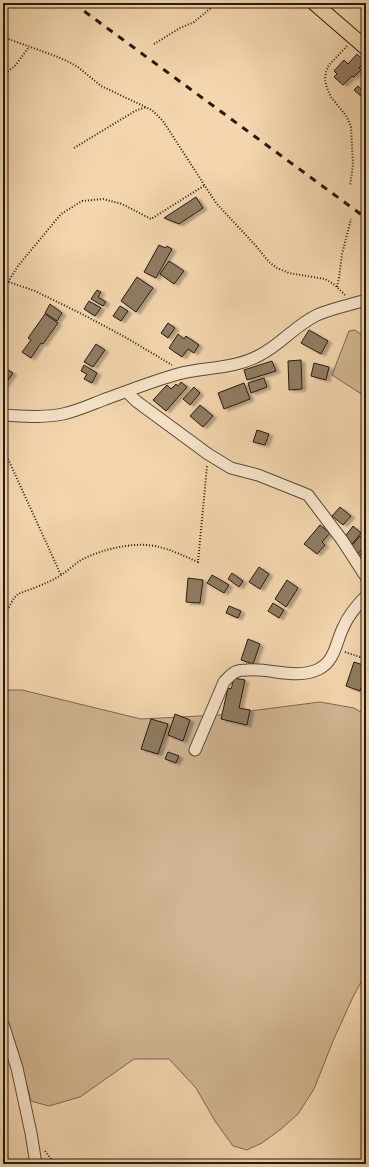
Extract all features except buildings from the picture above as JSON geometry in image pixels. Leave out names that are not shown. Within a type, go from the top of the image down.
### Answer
[{"type":"main road","points":[[314,3],[366,48]]},
{"type":"street","points":[[3,415],[26,417],[64,414],[181,374],[246,362],[260,356],[299,326],[317,315],[338,308],[361,303]]},
{"type":"street","points":[[128,391],[130,396],[136,401],[231,468],[258,476],[308,495],[342,540],[366,577]]},
{"type":"street","points":[[195,750],[224,682],[230,675],[237,671],[254,669],[296,674],[321,669],[331,659],[343,628],[352,612],[366,596]]},
{"type":"street","points":[[3,1024],[17,1068],[36,1164]]},
{"type":"path","points":[[154,44],[180,28],[194,22],[216,3]]},
{"type":"path","points":[[3,38],[69,62],[78,67],[101,86],[152,110],[164,121],[216,203],[269,262],[289,274],[325,279],[361,303]]},
{"type":"path","points":[[350,186],[353,165],[351,126],[347,117],[331,97],[325,80],[329,65],[355,38]]},
{"type":"path","points":[[3,75],[15,66],[29,48]]},
{"type":"path","points":[[74,148],[146,107]]},
{"type":"path","points":[[8,282],[18,266],[61,214],[82,202],[103,199],[122,204],[151,219],[205,185]]},
{"type":"path","points":[[337,287],[342,254],[350,219]]},
{"type":"path","points":[[3,280],[35,291],[82,314],[125,337],[174,367],[181,374]]},
{"type":"path","points":[[3,448],[61,575]]},
{"type":"path","points":[[3,618],[14,598],[18,594],[61,575],[71,567],[90,556],[112,548],[132,545],[154,546],[198,562],[207,465],[212,456]]},
{"type":"path","points":[[335,649],[366,659]]},
{"type":"shaded area","points":[[355,330],[366,338],[366,397],[332,375],[349,331]]},
{"type":"shaded area","points":[[3,690],[22,690],[141,719],[219,715],[320,702],[354,708],[366,715],[366,973],[353,997],[333,1041],[314,1089],[298,1114],[262,1143],[247,1150],[233,1146],[215,1121],[196,1088],[169,1059],[134,1059],[80,1097],[49,1106],[31,1101],[18,1052],[3,1007]]},
{"type":"railway","points":[[73,3],[366,218]]}]
